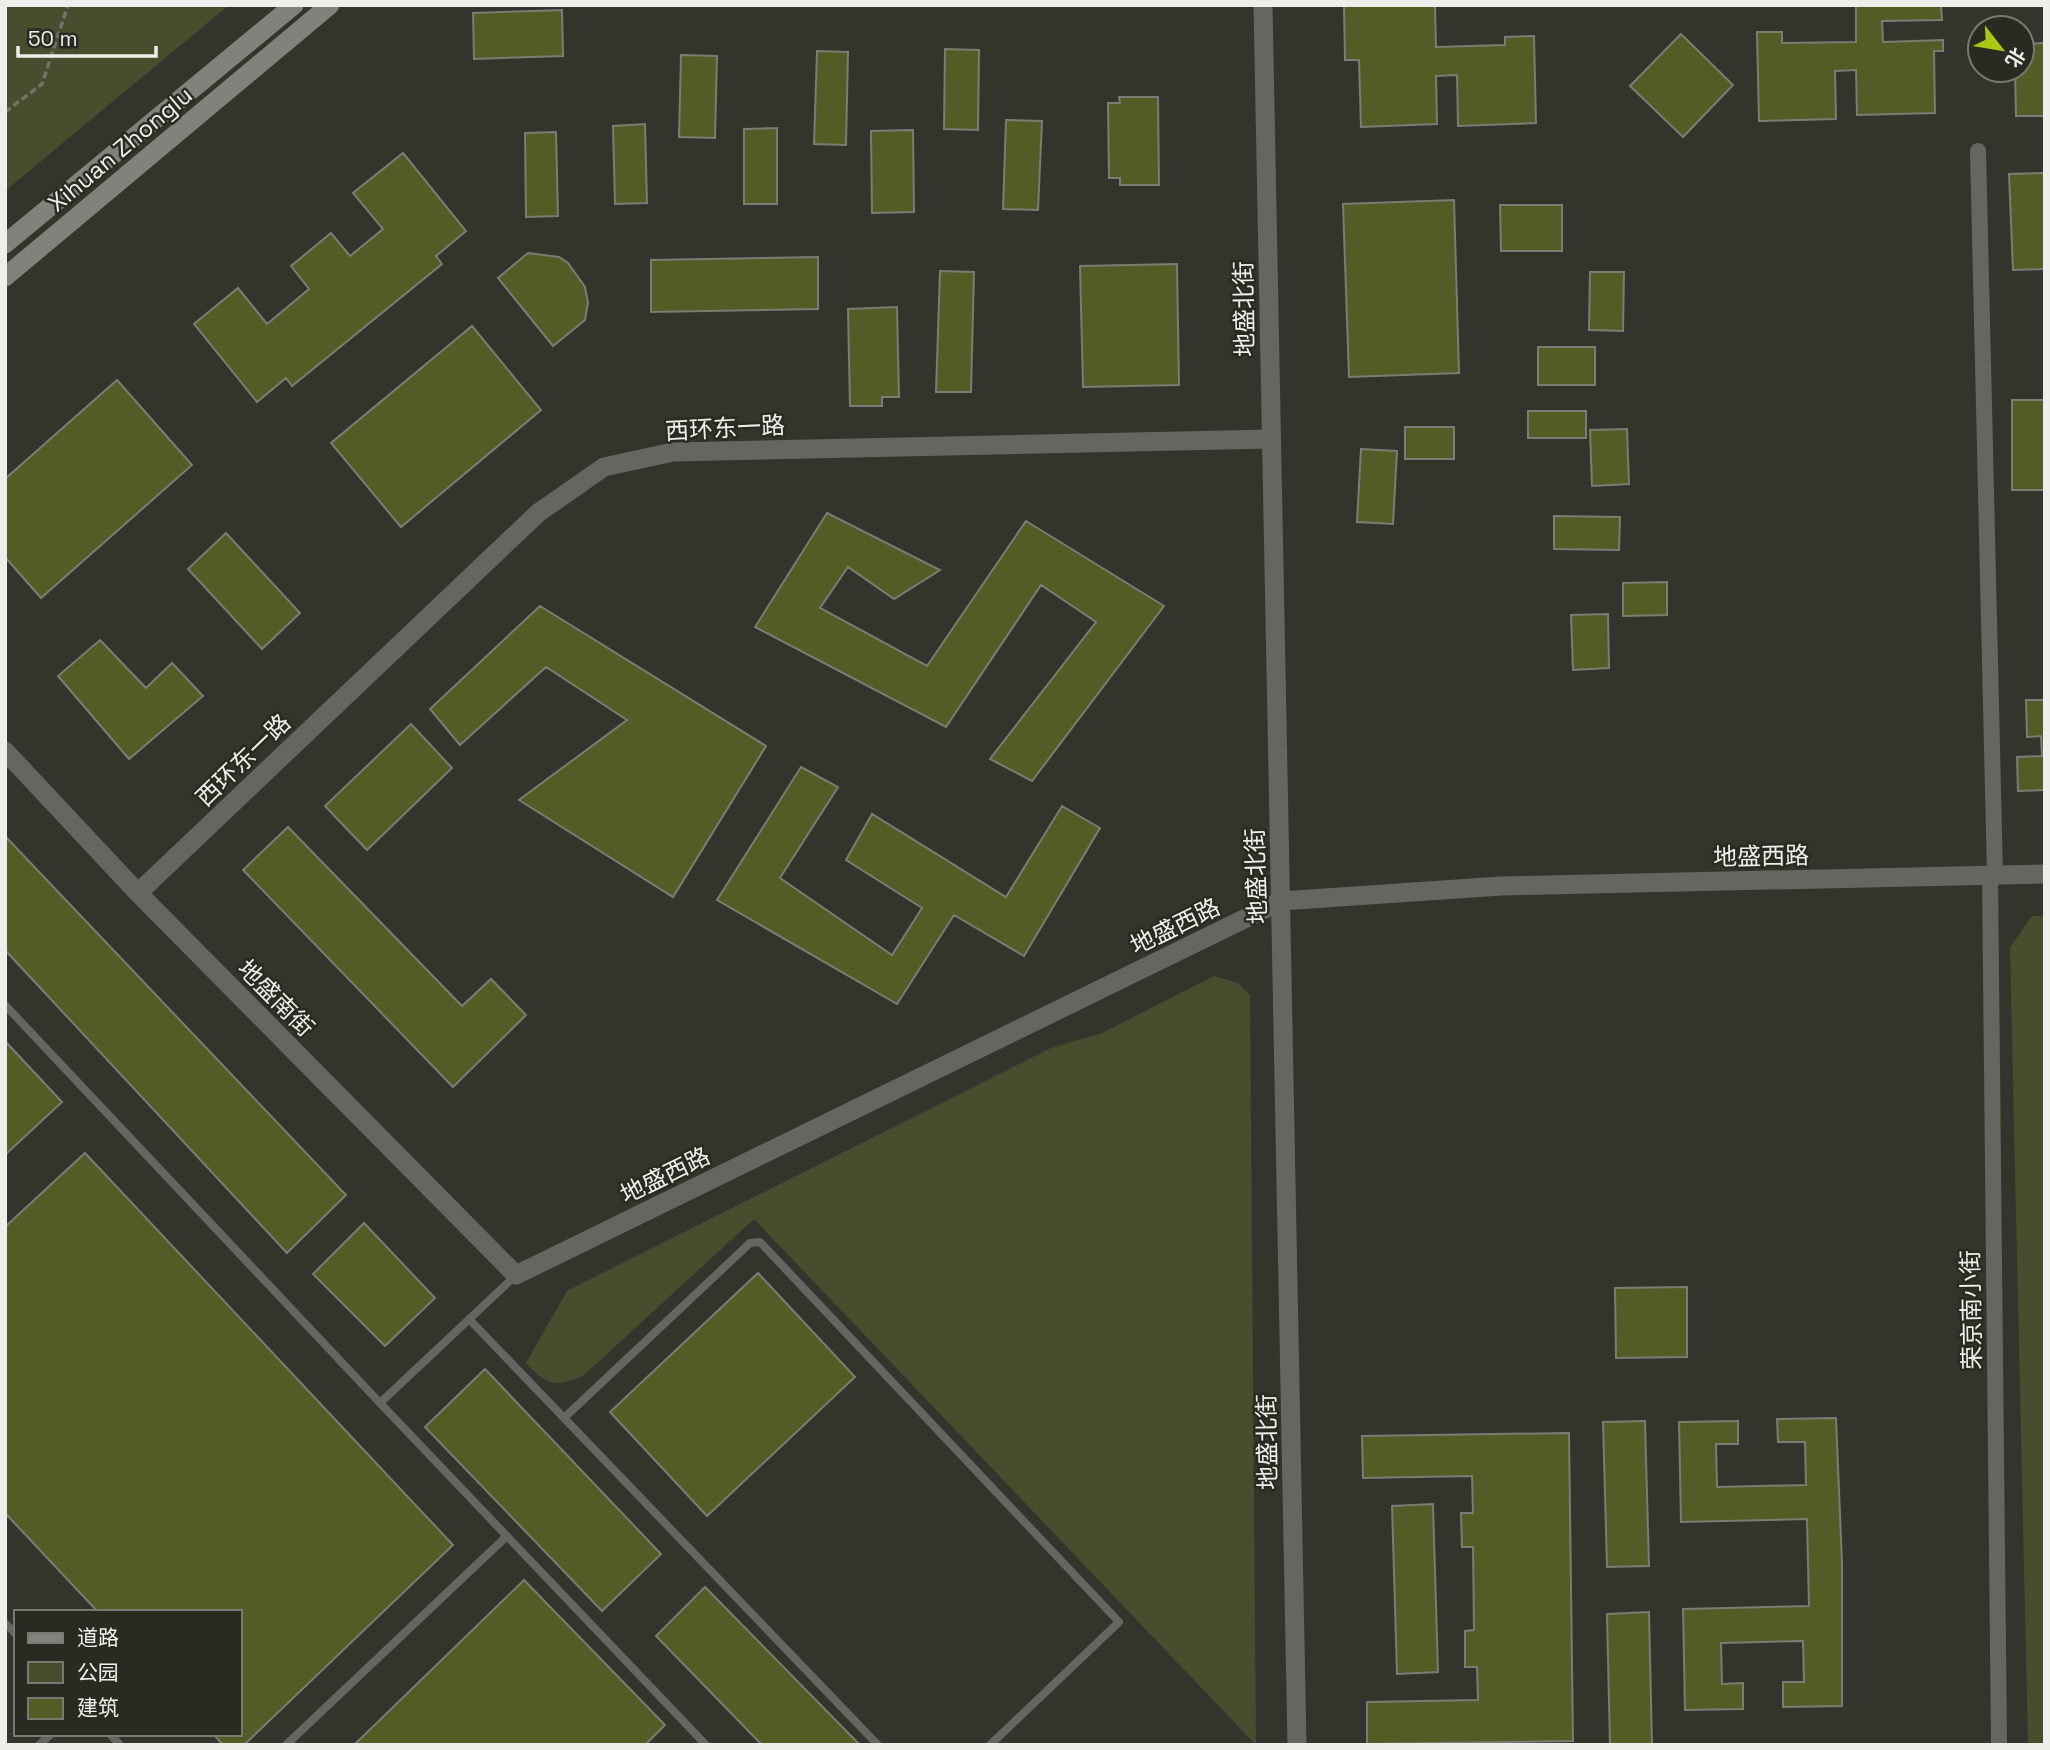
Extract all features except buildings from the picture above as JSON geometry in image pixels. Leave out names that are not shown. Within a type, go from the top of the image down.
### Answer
[{"type":"main road","name":"Xihuan Zhonglu","points":[[5,244],[294,5]]},
{"type":"main road","name":"Xihuan Zhonglu","points":[[5,277],[330,5]]},
{"type":"street","name":"地盛北街","points":[[1263,5],[1297,1745]]},
{"type":"street","name":"荣京南小街","points":[[1978,151],[1992,875],[1999,1745]]},
{"type":"street","name":"西环东一路","points":[[138,893],[538,513],[604,467],[674,452],[1271,439]]},
{"type":"street","name":"地盛南街","points":[[5,751],[138,893],[516,1275]]},
{"type":"street","name":"地盛西路","points":[[516,1275],[1281,901],[1502,886],[2045,874]]},
{"type":"lane","points":[[5,1005],[706,1745]]},
{"type":"lane","points":[[564,1418],[750,1243],[760,1242],[1119,1622],[990,1745]]},
{"type":"lane","points":[[380,1403],[516,1275]]},
{"type":"lane","points":[[469,1319],[878,1745]]},
{"type":"lane","points":[[286,1745],[507,1536]]},
{"type":"path","points":[[5,112],[42,85],[68,5]]},
{"type":"green space","points":[[5,5],[229,5],[5,191]]},
{"type":"green space","points":[[2032,916],[2045,916],[2045,1745],[2028,1745],[2010,947]]},
{"type":"green space","points":[[1214,976],[1238,983],[1250,995],[1256,1745],[754,1219],[583,1376],[566,1382],[552,1382],[540,1376],[526,1363],[567,1291],[1053,1047],[1100,1034]]}]
